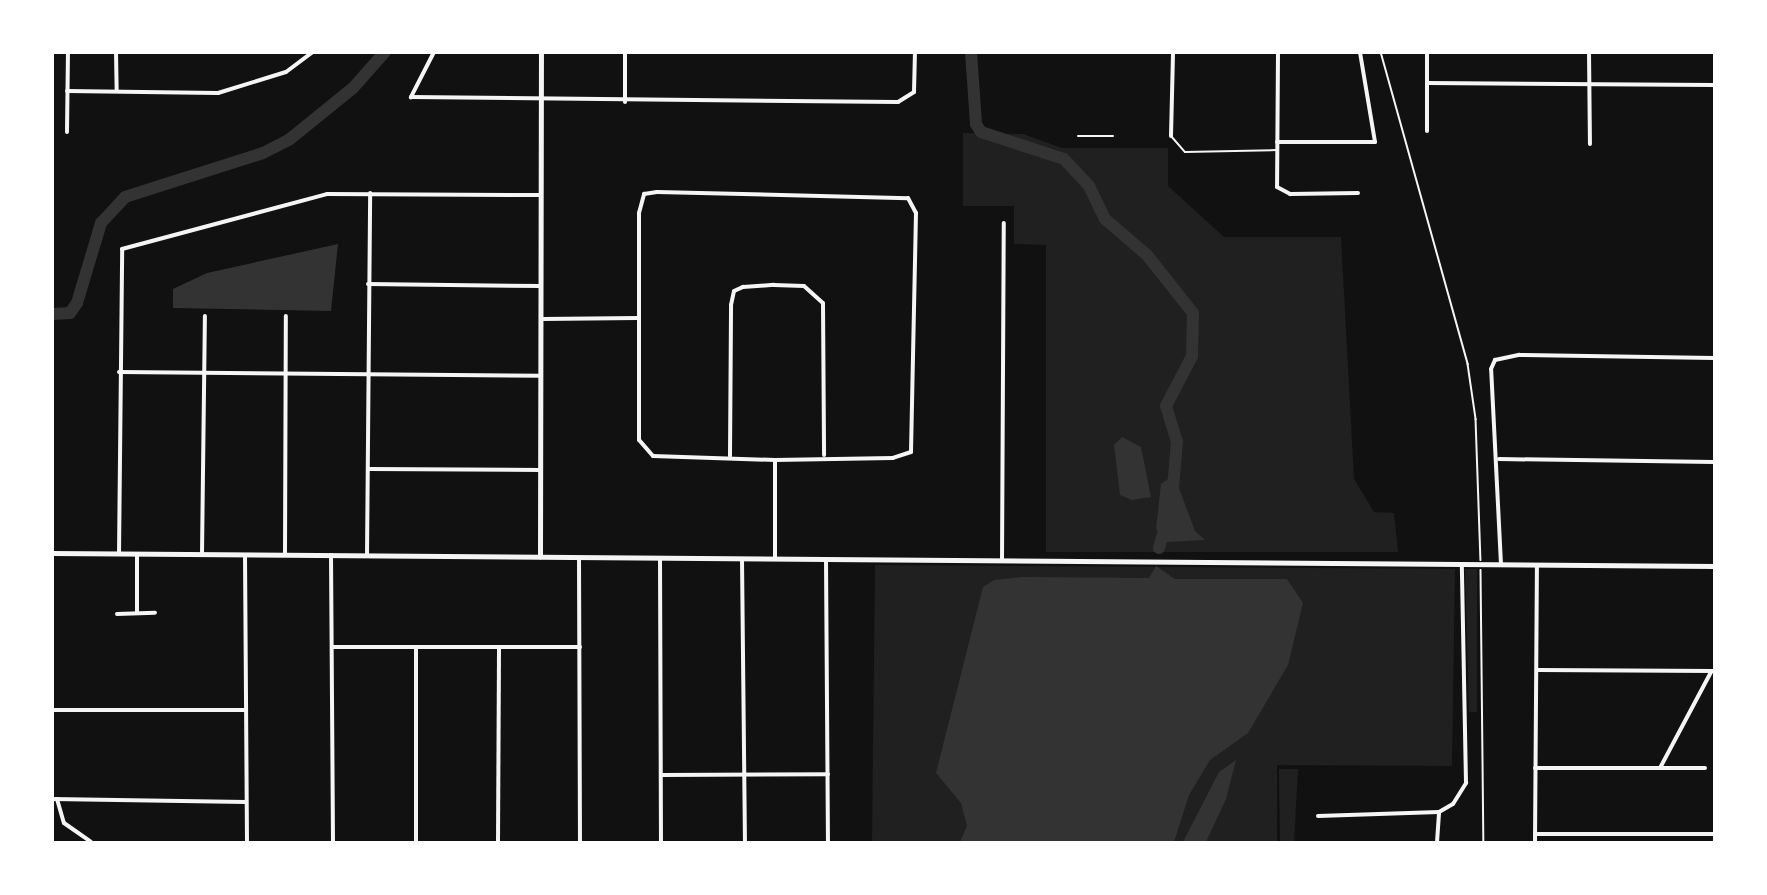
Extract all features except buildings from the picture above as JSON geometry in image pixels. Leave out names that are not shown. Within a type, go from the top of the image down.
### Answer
[{"type":"street","points":[[67,132],[68,52]]},
{"type":"street","points":[[116,52],[117,91]]},
{"type":"street","points":[[67,91],[239,89],[286,72],[313,52]]},
{"type":"street","points":[[434,52],[411,97],[625,102],[907,101],[914,92],[915,52]]},
{"type":"street","points":[[540,557],[541,52]]},
{"type":"street","points":[[625,52],[625,102]]},
{"type":"street","points":[[1171,136],[1173,52]]},
{"type":"street","points":[[1278,52],[1277,150],[1280,190],[1358,193]]},
{"type":"street","points":[[1277,142],[1375,142],[1360,52]]},
{"type":"street","points":[[1427,131],[1428,52]]},
{"type":"street","points":[[1589,52],[1590,144]]},
{"type":"street","points":[[1427,83],[1714,85]]},
{"type":"street","points":[[367,556],[370,193]]},
{"type":"street","points":[[119,554],[122,249],[327,194],[541,195]]},
{"type":"street","points":[[644,195],[908,198],[916,213],[916,440],[911,452],[893,458],[824,455],[775,460],[730,456],[653,456],[639,440],[638,318],[639,213],[644,195]]},
{"type":"street","points":[[1002,561],[1004,224]]},
{"type":"street","points":[[368,284],[541,286]]},
{"type":"street","points":[[730,456],[730,305],[734,291],[744,287],[804,286],[815,291],[823,303],[824,455]]},
{"type":"street","points":[[202,554],[206,316]]},
{"type":"street","points":[[285,555],[286,316]]},
{"type":"street","points":[[542,319],[638,318]]},
{"type":"street","points":[[1501,564],[1499,459],[1491,369],[1495,360],[1519,355],[1714,358]]},
{"type":"street","points":[[119,372],[542,376]]},
{"type":"street","points":[[1499,459],[1714,462]]},
{"type":"street","points":[[775,460],[775,559]]},
{"type":"street","points":[[369,469],[541,470]]},
{"type":"street","points":[[52,553],[1714,566]]},
{"type":"street","points":[[137,554],[137,612]]},
{"type":"street","points":[[244,555],[247,843]]},
{"type":"street","points":[[331,555],[333,843]]},
{"type":"street","points":[[579,558],[580,843]]},
{"type":"street","points":[[660,558],[661,843]]},
{"type":"street","points":[[742,559],[745,843]]},
{"type":"street","points":[[826,560],[828,843]]},
{"type":"street","points":[[1318,816],[1439,812],[1453,804],[1466,783],[1462,565]]},
{"type":"street","points":[[1535,843],[1537,565]]},
{"type":"street","points":[[117,614],[155,613]]},
{"type":"street","points":[[333,647],[580,647]]},
{"type":"street","points":[[416,648],[416,843]]},
{"type":"street","points":[[498,843],[499,648]]},
{"type":"street","points":[[1538,670],[1713,672],[1660,768]]},
{"type":"street","points":[[52,710],[246,710]]},
{"type":"street","points":[[1535,768],[1705,768]]},
{"type":"street","points":[[662,775],[828,774]]},
{"type":"street","points":[[91,843],[64,823],[55,799],[246,802]]},
{"type":"street","points":[[1437,843],[1439,812]]},
{"type":"street","points":[[1534,834],[1714,834]]},
{"type":"lane","points":[[1078,135],[1113,136]]},
{"type":"lane","points":[[1171,136],[1185,152],[1277,150]]},
{"type":"path","points":[[1381,52],[1468,364],[1476,419],[1481,565],[1485,843]]},
{"type":"shaded area","points":[[963,133],[1023,134],[1062,148],[1168,148],[1168,186],[1224,237],[1341,237],[1354,479],[1374,512],[1394,513],[1398,552],[1046,552],[1046,245],[1014,244],[1014,206],[963,206]]},
{"type":"shaded area","points":[[338,244],[331,311],[173,308],[173,289],[207,273]]},
{"type":"shaded area","points":[[1122,437],[1141,447],[1151,497],[1132,500],[1120,495],[1114,445]]},
{"type":"shaded area","points":[[1174,475],[1195,531],[1205,540],[1167,542],[1156,529],[1161,484]]},
{"type":"shaded area","points":[[875,565],[1455,569],[1452,766],[1277,765],[1277,842],[872,842]]},
{"type":"shaded area","points":[[1156,566],[1175,579],[1287,579],[1303,603],[1288,665],[1248,733],[1210,760],[1189,795],[1174,842],[960,842],[967,826],[961,803],[936,773],[983,587],[994,580],[1023,577],[1149,578]]},
{"type":"shaded area","points":[[1465,569],[1477,569],[1477,712],[1469,712]]},
{"type":"shaded area","points":[[1236,760],[1226,799],[1206,842],[1183,842],[1219,772]]},
{"type":"shaded area","points":[[1279,769],[1298,769],[1294,842],[1280,842]]},
{"type":"waterway","points":[[52,314],[70,313],[77,303],[101,223],[125,197],[263,153],[290,139],[353,88],[385,52]]},
{"type":"waterway","points":[[971,52],[976,124],[981,132],[1064,159],[1089,186],[1105,219],[1147,255],[1193,313],[1192,356],[1166,406],[1177,441],[1173,489]]},
{"type":"waterway","points":[[1159,548],[1167,520]]}]
